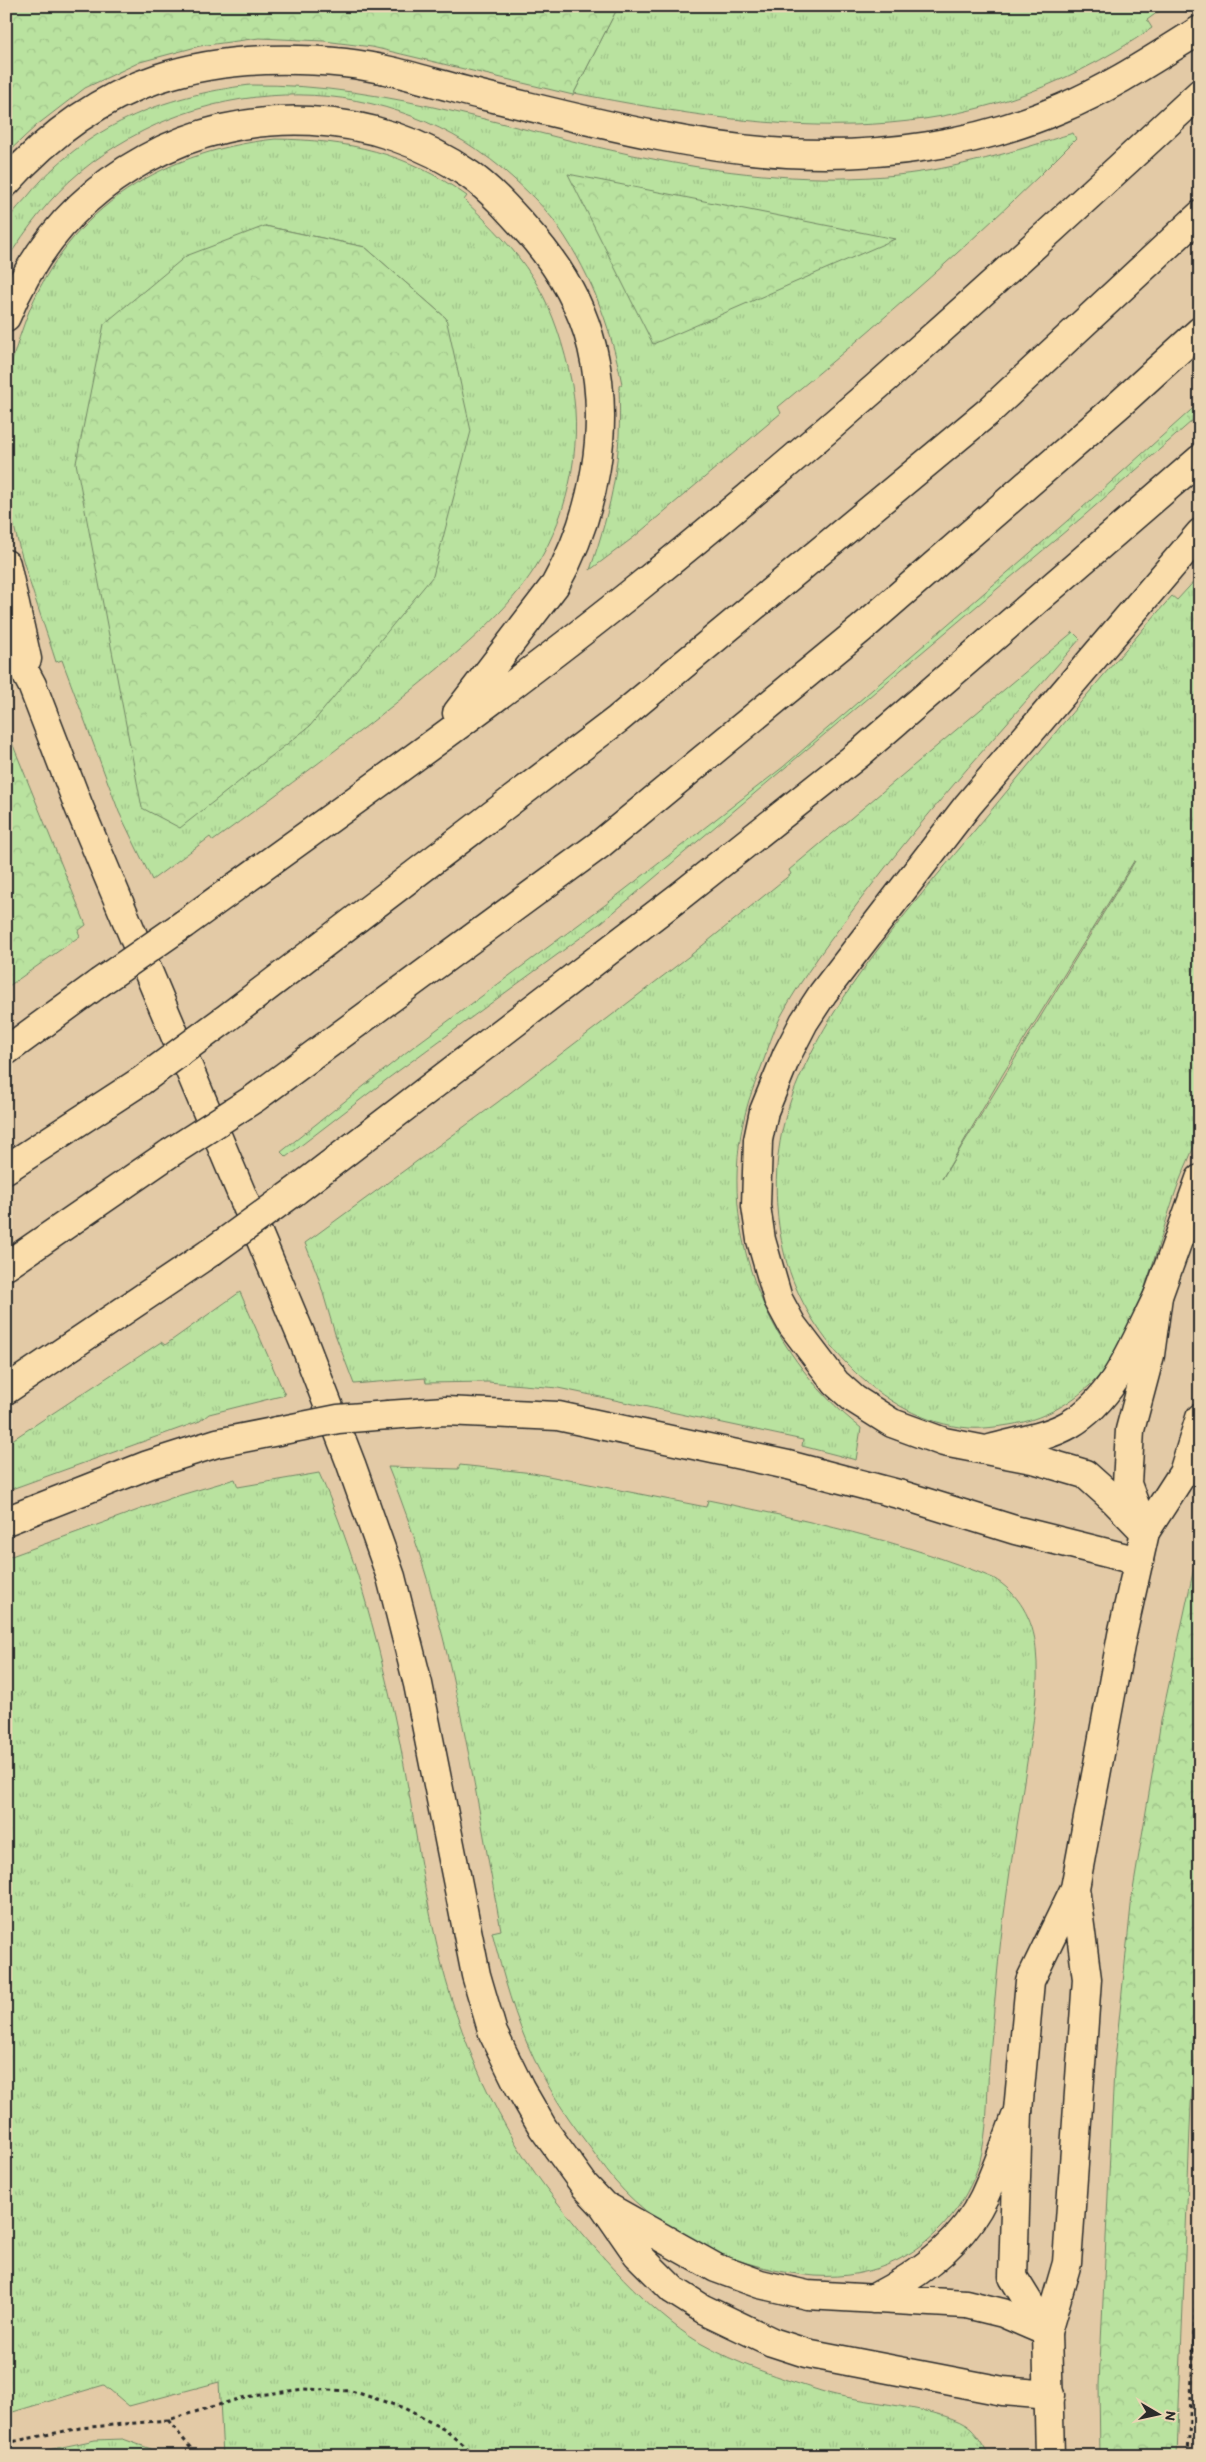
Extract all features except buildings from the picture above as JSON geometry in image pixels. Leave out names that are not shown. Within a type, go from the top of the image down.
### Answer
[{"type":"main road","points":[[6,183],[32,154],[61,130],[96,107],[160,77],[208,64],[252,59],[346,63],[657,136],[787,153],[853,153],[904,150],[1009,127],[1062,108],[1141,67],[1200,30]]},
{"type":"main road","points":[[6,1051],[432,745],[638,588],[823,435],[992,286],[1200,93]]},
{"type":"main road","points":[[6,317],[21,280],[42,250],[90,195],[127,168],[162,149],[225,127],[262,121],[299,120],[332,121],[373,130],[401,138],[440,156],[471,175],[499,198],[557,266],[579,312],[592,347],[596,371],[600,409],[598,447],[592,492],[580,534],[567,564],[555,585],[432,745]]},
{"type":"main road","points":[[6,1169],[141,1082],[626,713],[988,412],[1200,215]]},
{"type":"main road","points":[[6,1266],[170,1153],[256,1098],[599,845],[861,630],[1114,409],[1200,331]]},
{"type":"main road","points":[[6,1390],[211,1252],[294,1192],[680,896],[860,752],[1200,458]]},
{"type":"main road","points":[[1144,1532],[1114,1500],[1085,1474],[1037,1460],[981,1451],[944,1442],[892,1423],[854,1399],[836,1383],[792,1324],[778,1299],[760,1240],[756,1206],[758,1140],[764,1111],[787,1055],[804,1022],[823,992],[974,798],[1200,533]]},
{"type":"main road","points":[[6,564],[32,685]]},
{"type":"main road","points":[[6,636],[32,685],[79,807],[303,1340],[391,1577],[418,1684],[442,1797],[476,1976],[493,2033],[520,2088],[543,2128],[585,2186],[603,2204],[636,2254],[673,2290],[712,2314],[772,2342],[806,2353],[1003,2392],[1050,2395]]},
{"type":"main road","points":[[981,1451],[1048,1433],[1070,1424],[1098,1403],[1116,1378],[1158,1296],[1200,1179]]},
{"type":"main road","points":[[1144,1532],[1127,1484],[1130,1430],[1150,1355],[1158,1296]]},
{"type":"main road","points":[[6,1520],[148,1465],[217,1443],[338,1419],[445,1411],[558,1416],[798,1468],[902,1495],[1015,1530],[1138,1561]]},
{"type":"main road","points":[[1047,2332],[1013,2278],[1018,2111],[1030,1981],[1075,1888],[1090,1797],[1144,1532],[1183,1473],[1200,1418]]},
{"type":"main road","points":[[1050,2456],[1047,2332],[1067,2263],[1087,1989],[1075,1888]]},
{"type":"main road","points":[[871,2300],[915,2274],[954,2240],[984,2198],[1018,2111]]},
{"type":"main road","points":[[603,2204],[716,2268],[760,2284],[807,2295],[966,2304],[1003,2313],[1047,2332]]},
{"type":"path","points":[[1188,2456],[1200,2216]]},
{"type":"path","points":[[6,2443],[80,2428],[168,2420],[245,2397],[304,2389],[352,2391],[404,2408],[445,2430],[476,2456]]},
{"type":"path","points":[[168,2420],[196,2456]]},
{"type":"green space","points":[[6,6],[608,6],[617,9],[573,95],[372,47],[324,41],[259,38],[200,46],[140,62],[85,88],[37,125],[6,154]]},
{"type":"green space","points":[[609,6],[1166,6],[1147,20],[1152,28],[1082,70],[1012,98],[942,116],[872,124],[800,124],[727,118],[574,93],[617,9]]},
{"type":"green space","points":[[250,85],[354,92],[455,112],[658,160],[717,170],[807,178],[867,177],[919,172],[964,164],[1008,153],[1073,133],[1076,139],[968,244],[855,343],[778,407],[781,413],[634,537],[590,570],[610,501],[619,436],[619,386],[622,384],[611,339],[587,276],[577,256],[552,218],[514,179],[466,143],[413,116],[357,101],[299,95],[241,99],[184,114],[130,138],[80,172],[40,213],[6,261],[5,231],[9,219],[18,206],[50,172],[74,151],[100,133],[127,118],[156,106],[186,97]]},
{"type":"green space","points":[[275,139],[327,142],[376,151],[422,169],[467,196],[464,200],[519,257],[532,276],[553,318],[569,371],[574,396],[576,421],[575,447],[572,473],[566,498],[547,546],[524,584],[484,629],[345,743],[213,841],[210,837],[152,880],[119,812],[62,660],[56,662],[27,572],[14,525],[6,480],[6,393],[17,345],[39,289],[61,253],[88,222],[118,196],[153,175],[191,158],[232,146]],"holes":[[[265,226],[365,247],[446,318]]]},
{"type":"green space","points":[[568,174],[895,239],[653,344]]},
{"type":"green space","points":[[265,226],[365,247],[446,318],[471,431],[433,576],[310,726],[180,828],[142,808],[76,463],[104,324],[186,256]]},
{"type":"green space","points":[[1200,402],[1200,414],[1086,514],[602,922],[390,1077],[286,1157],[281,1152],[413,1047],[605,905],[783,767],[1082,508]]},
{"type":"green space","points":[[1200,575],[1201,1112],[1196,1139],[1171,1204],[1132,1320],[1122,1342],[1101,1374],[1066,1404],[1024,1422],[994,1427],[969,1428],[936,1422],[905,1409],[876,1390],[849,1366],[826,1340],[807,1310],[793,1279],[783,1248],[778,1218],[776,1187],[783,1127],[795,1088],[814,1048],[837,1009],[891,932],[1097,683],[1172,596],[1177,600]],"holes":[[[1135,861],[942,1179],[1003,1074]]]},
{"type":"green space","points":[[1073,632],[1080,639],[914,832],[829,942],[778,1022],[749,1100],[739,1146],[737,1192],[742,1237],[754,1281],[773,1323],[797,1362],[827,1397],[861,1428],[856,1460],[802,1446],[803,1440],[558,1388],[488,1382],[426,1383],[425,1378],[354,1384],[335,1334],[318,1276],[305,1243],[498,1102],[692,954],[791,874],[789,870]]},
{"type":"green space","points":[[6,728],[86,925],[78,931],[80,936],[6,988]]},
{"type":"green space","points":[[240,1292],[285,1395],[209,1414],[200,1421],[6,1491],[6,1444],[161,1342],[165,1345]]},
{"type":"green space","points":[[460,1465],[533,1473],[706,1507],[708,1500],[852,1532],[923,1553],[993,1578],[1010,1591],[1023,1608],[1035,1638],[1037,1663],[1034,1719],[1001,1941],[982,2154],[974,2178],[958,2207],[930,2239],[914,2251],[877,2269],[857,2274],[815,2276],[787,2273],[760,2267],[706,2248],[681,2235],[657,2219],[615,2181],[569,2119],[545,2080],[527,2044],[515,2013],[492,1932],[501,1930],[469,1754],[456,1695],[427,1579],[388,1467],[458,1469]]},
{"type":"green space","points":[[319,1473],[343,1532],[363,1592],[380,1653],[400,1744],[437,1945],[456,2014],[482,2080],[516,2144],[535,2173],[572,2220],[623,2278],[661,2314],[700,2343],[714,2351],[774,2376],[821,2391],[943,2415],[971,2429],[989,2456],[223,2456],[219,2382],[129,2406],[104,2385],[6,2414],[6,1558],[174,1497],[235,1479],[238,1487]]},
{"type":"green space","points":[[1200,1540],[1200,2000],[1191,2104],[1177,2456],[1100,2456],[1099,2385],[1114,2069],[1132,1896],[1161,1721]]},
{"type":"green space","points":[[123,2439],[151,2449],[160,2456],[20,2456],[95,2440]]}]
